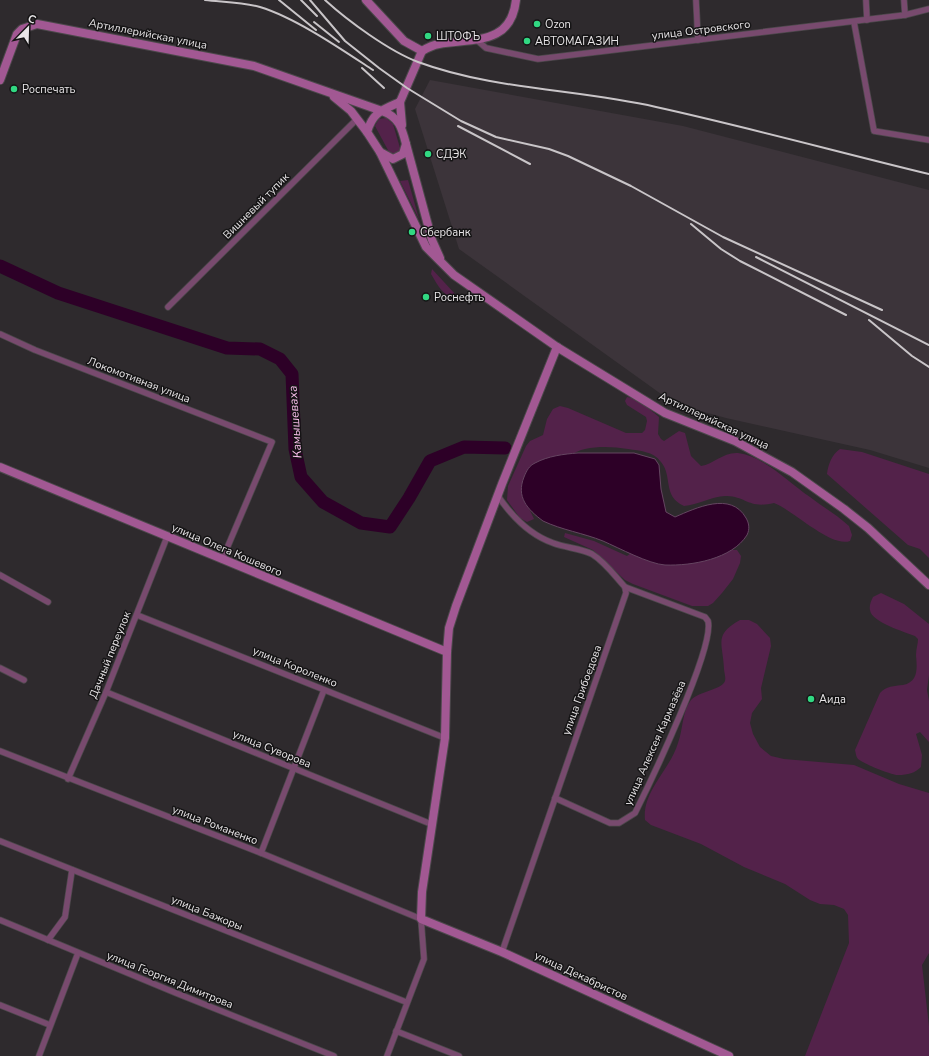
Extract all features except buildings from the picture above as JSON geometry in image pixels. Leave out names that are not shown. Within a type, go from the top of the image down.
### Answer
[{"type":"main road","points":[[366,0],[404,41],[422,51]]},
{"type":"main road","points":[[367,132],[374,116],[382,110],[400,102],[422,51],[437,44],[478,40],[496,34],[510,23],[516,0]]},
{"type":"main road","name":"Артиллерийская улица","points":[[0,80],[17,34],[22,29],[37,24],[240,62],[267,69],[382,110],[394,117],[402,128]]},
{"type":"main road","name":"Артиллерийская улица","points":[[323,90],[341,101],[358,119],[380,152],[426,247],[454,275],[475,291],[557,346],[665,413],[735,441],[768,458],[844,509],[889,547],[929,585]]},
{"type":"main road","name":"Артиллерийская улица","points":[[400,102],[402,128],[406,144],[432,240],[442,262]]},
{"type":"main road","points":[[380,152],[393,159],[398,158],[403,154],[406,144]]},
{"type":"main road","points":[[421,919],[422,892],[431,824],[445,738],[449,628],[498,496],[557,346]]},
{"type":"main road","name":"улица Олега Кошевого","points":[[0,467],[447,652]]},
{"type":"main road","name":"улица Декабристов","points":[[421,919],[502,952],[729,1056]]},
{"type":"street","points":[[696,0],[698,40]]},
{"type":"street","points":[[866,0],[867,20]]},
{"type":"street","points":[[904,0],[905,16]]},
{"type":"street","name":"улица Островского","points":[[478,40],[486,48],[538,59],[905,16],[929,9]]},
{"type":"street","points":[[854,22],[874,131],[929,140]]},
{"type":"street","name":"Вишневый тупик","points":[[168,307],[358,119]]},
{"type":"street","name":"Локомотивная улица","points":[[0,334],[35,350],[272,442],[222,560]]},
{"type":"street","points":[[498,496],[509,512],[520,523],[553,543],[568,546],[592,555],[625,587]]},
{"type":"street","name":"Дачный переулок","points":[[68,779],[106,692],[167,537]]},
{"type":"street","points":[[0,575],[48,602]]},
{"type":"street","name":"улица Алексея Кармазёва","points":[[555,798],[610,823],[619,823],[635,813],[695,680],[709,633],[708,621],[704,617],[625,587]]},
{"type":"street","name":"улица Грибоедова","points":[[502,952],[624,603],[626,593],[625,587]]},
{"type":"street","name":"улица Короленко","points":[[137,615],[445,738]]},
{"type":"street","points":[[0,668],[24,680]]},
{"type":"street","points":[[261,853],[324,690]]},
{"type":"street","name":"улица Суворова","points":[[106,692],[431,824]]},
{"type":"street","name":"улица Романенко","points":[[0,751],[68,779],[261,853],[421,919]]},
{"type":"street","name":"улица Бажоры","points":[[0,841],[406,1002]]},
{"type":"street","points":[[48,940],[65,917],[72,870]]},
{"type":"street","points":[[387,1056],[406,1002],[424,959],[421,919]]},
{"type":"street","name":"улица Георгия Димитрова","points":[[0,920],[334,1056]]},
{"type":"street","points":[[39,1056],[78,953]]},
{"type":"street","points":[[0,1006],[50,1025]]},
{"type":"street","points":[[396,1031],[459,1056]]},
{"type":"shaded area","points":[[430,80],[683,126],[929,190],[929,468],[870,450],[726,418],[675,404],[459,249],[415,109]]},
{"type":"shaded area","points":[[386,118],[393,124],[400,148],[398,153],[394,154],[389,152],[375,126],[379,119]]},
{"type":"shaded area","points":[[408,180],[419,219],[400,181]]},
{"type":"shaded area","points":[[432,269],[456,295],[454,297],[446,295],[443,292],[431,274]]},
{"type":"shaded area","points":[[627,397],[637,399],[659,417],[658,434],[664,441],[679,431],[685,433],[691,456],[701,466],[733,453],[748,455],[767,465],[849,526],[852,535],[850,541],[842,542],[823,534],[774,503],[759,505],[739,498],[722,496],[684,506],[677,502],[673,497],[670,491],[667,473],[658,458],[646,452],[612,447],[585,449],[560,462],[524,498],[534,519],[527,522],[520,518],[507,500],[508,486],[526,446],[530,441],[543,435],[547,419],[553,409],[560,406],[568,408],[626,433],[642,433],[645,430],[647,421],[646,417],[627,405],[625,401]]},
{"type":"shaded area","points":[[840,449],[862,452],[929,474],[929,558],[920,549],[908,545],[827,474],[831,460]]},
{"type":"shaded area","points":[[578,453],[634,453],[655,459],[659,465],[661,489],[666,512],[675,517],[703,506],[722,503],[732,505],[740,510],[746,518],[749,528],[748,533],[732,550],[722,555],[699,562],[665,565],[651,562],[603,541],[543,521],[532,512],[522,497],[522,484],[526,472],[533,464],[545,459]]},
{"type":"shaded area","points":[[565,533],[594,541],[627,556],[638,548],[737,550],[741,556],[740,563],[733,579],[713,603],[708,606],[692,606],[625,580],[593,550],[564,537]]},
{"type":"shaded area","points":[[881,593],[904,604],[929,624],[929,675],[927,690],[929,701],[929,742],[920,732],[916,734],[922,755],[921,767],[914,772],[905,775],[890,773],[866,764],[857,758],[855,750],[880,693],[893,686],[903,685],[912,681],[916,673],[918,639],[915,636],[876,619],[872,614],[870,605],[873,597]]},
{"type":"shaded area","points":[[740,620],[749,620],[757,624],[770,638],[771,646],[761,688],[762,699],[752,713],[750,723],[753,734],[760,747],[771,756],[784,759],[854,765],[899,784],[929,793],[929,953],[922,965],[929,1026],[929,1056],[805,1056],[849,943],[848,915],[844,909],[834,905],[820,904],[810,900],[785,884],[744,867],[701,844],[651,825],[645,820],[645,809],[652,790],[674,753],[680,738],[684,715],[688,704],[699,694],[720,686],[725,681],[722,646],[723,635],[726,630]]},
{"type":"waterway","name":"Камышеваха","points":[[0,266],[58,293],[227,348],[260,349],[280,359],[292,374],[295,449],[301,477],[323,502],[361,523],[390,527],[409,498],[430,461],[464,447],[505,448]]},
{"type":"railway","points":[[205,0],[247,4],[274,12],[303,26],[373,70]]},
{"type":"railway","points":[[279,0],[316,30]]},
{"type":"railway","points":[[301,0],[317,16]]},
{"type":"railway","points":[[310,0],[345,41],[407,88],[461,121],[496,137],[549,149],[568,156],[631,186],[723,237],[882,310]]},
{"type":"railway","points":[[325,0],[357,26],[394,51],[418,62],[447,71],[506,84],[596,96],[656,107],[929,174]]},
{"type":"railway","points":[[314,22],[339,42]]},
{"type":"railway","points":[[362,68],[384,88]]},
{"type":"railway","points":[[458,126],[530,164]]},
{"type":"railway","points":[[691,224],[721,249],[740,261],[846,315]]},
{"type":"railway","points":[[756,257],[929,345]]},
{"type":"railway","points":[[869,320],[912,356],[929,367]]},
{"type":"place","name":"Ozon","points":[[537,24]]},
{"type":"place","name":"ШТОФЪ","points":[[428,36]]},
{"type":"place","name":"АВТОМАГАЗИН","points":[[527,41]]},
{"type":"place","name":"Роспечать","points":[[14,89]]},
{"type":"place","name":"СДЭК","points":[[428,154]]},
{"type":"place","name":"Сбербанк","points":[[412,232]]},
{"type":"place","name":"Роснефть","points":[[426,297]]},
{"type":"place","name":"Аида","points":[[811,699]]}]
